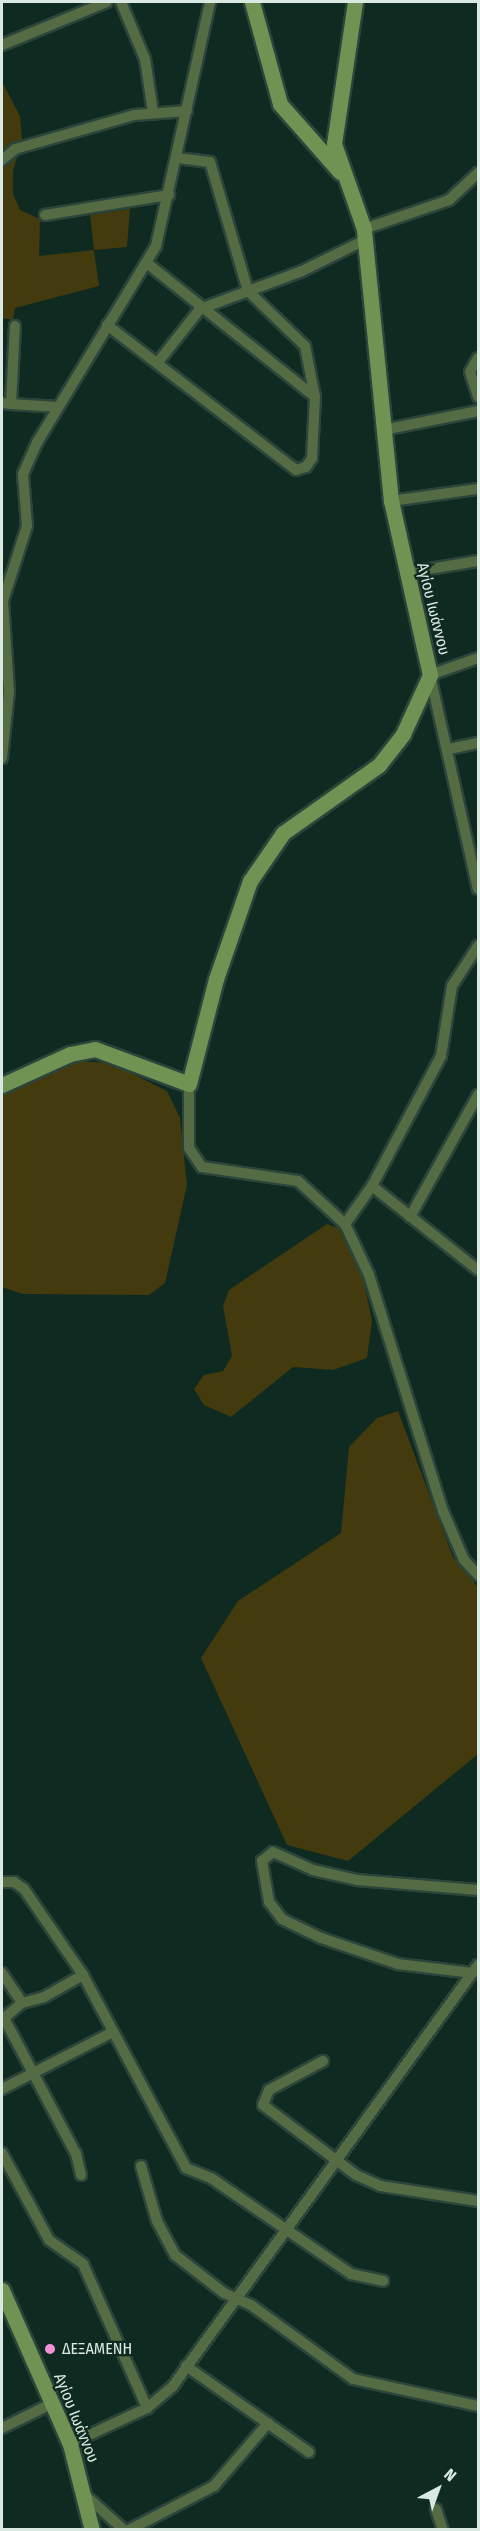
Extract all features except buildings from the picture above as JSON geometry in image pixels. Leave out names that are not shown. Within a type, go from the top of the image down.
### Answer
[{"type":"street","points":[[2,45],[107,2]]},
{"type":"street","points":[[121,2],[145,58],[153,112]]},
{"type":"street","points":[[2,758],[9,691],[3,601],[27,526],[23,474],[58,407],[107,325],[148,264],[169,195],[210,2]]},
{"type":"street","name":"Αγίου Ιωάννου","points":[[189,1084],[216,979],[250,881],[283,834],[379,765],[403,734],[430,675],[405,573],[391,501],[364,234],[345,177],[280,104],[252,2]]},
{"type":"street","points":[[345,177],[334,129],[355,2]]},
{"type":"street","points":[[2,160],[15,149],[153,112],[187,111]]},
{"type":"street","points":[[107,325],[159,361],[296,470],[312,458],[315,398],[312,367],[301,340],[248,291],[210,162],[177,158]]},
{"type":"street","points":[[159,361],[200,309],[248,291],[364,234],[449,200],[478,173]]},
{"type":"street","points":[[45,215],[169,195]]},
{"type":"street","points":[[148,264],[200,309],[315,398]]},
{"type":"street","points":[[15,327],[6,404],[58,407]]},
{"type":"street","points":[[478,358],[470,372],[478,397]]},
{"type":"street","points":[[383,430],[478,411]]},
{"type":"street","points":[[391,501],[478,489]]},
{"type":"street","points":[[405,573],[478,561]]},
{"type":"street","points":[[478,658],[430,675],[449,749],[478,889]]},
{"type":"street","points":[[449,749],[478,743]]},
{"type":"street","points":[[345,1224],[372,1186],[441,1056],[452,987],[478,946]]},
{"type":"street","points":[[2,1085],[70,1054],[95,1049],[189,1084],[189,1148],[202,1167],[298,1181],[345,1224],[369,1275],[407,1410],[443,1511],[464,1560],[478,1575]]},
{"type":"street","points":[[410,1217],[478,1095]]},
{"type":"street","points":[[372,1186],[478,1270]]},
{"type":"street","points":[[476,1969],[398,1964],[321,1938],[282,1919],[269,1902],[262,1861],[273,1852],[313,1870],[357,1880],[478,1890]]},
{"type":"street","points":[[2,1882],[14,1882],[24,1889],[83,1975],[186,2168],[211,2178],[351,2274],[383,2281]]},
{"type":"street","points":[[70,2444],[147,2408],[186,2366],[289,2231],[476,1969]]},
{"type":"street","points":[[2,1972],[22,2003]]},
{"type":"street","points":[[81,2175],[76,2154],[4,2018],[22,2003],[45,1997],[83,1975]]},
{"type":"street","points":[[2,2089],[113,2032]]},
{"type":"street","points":[[323,2061],[269,2090],[263,2105],[337,2162],[381,2186],[478,2201]]},
{"type":"street","points":[[2,2152],[49,2240],[84,2264],[147,2408]]},
{"type":"street","points":[[141,2166],[158,2221],[175,2255],[353,2379],[478,2406]]},
{"type":"street","name":"Αγίου Ιωάννου","points":[[2,2290],[70,2444],[92,2529]]},
{"type":"street","points":[[186,2366],[309,2452]]},
{"type":"street","points":[[2,2428],[53,2403]]},
{"type":"street","points":[[129,2529],[214,2486],[267,2423]]},
{"type":"street","points":[[85,2495],[124,2529]]},
{"type":"street","points":[[436,2509],[443,2529]]},
{"type":"shaded area","points":[[2,82],[20,116],[22,140],[13,171],[13,194],[20,210],[40,219],[39,256],[94,250],[99,286],[15,308],[13,320],[2,318]]},
{"type":"shaded area","points":[[130,209],[127,247],[94,250],[90,215]]},
{"type":"shaded area","points":[[75,1061],[111,1063],[167,1091],[180,1118],[187,1185],[165,1283],[149,1295],[23,1294],[2,1287],[2,1095]]},
{"type":"shaded area","points":[[327,1224],[338,1228],[362,1272],[372,1321],[367,1358],[333,1370],[293,1367],[231,1417],[204,1405],[194,1389],[204,1375],[223,1371],[232,1356],[223,1306],[229,1290]]},
{"type":"shaded area","points":[[398,1411],[453,1557],[478,1587],[478,1754],[348,1861],[287,1845],[201,1658],[238,1601],[341,1533],[349,1447],[377,1418]]},
{"type":"place","name":"ΔΕΞΑΜΕΝΗ","points":[[50,2349]]}]
